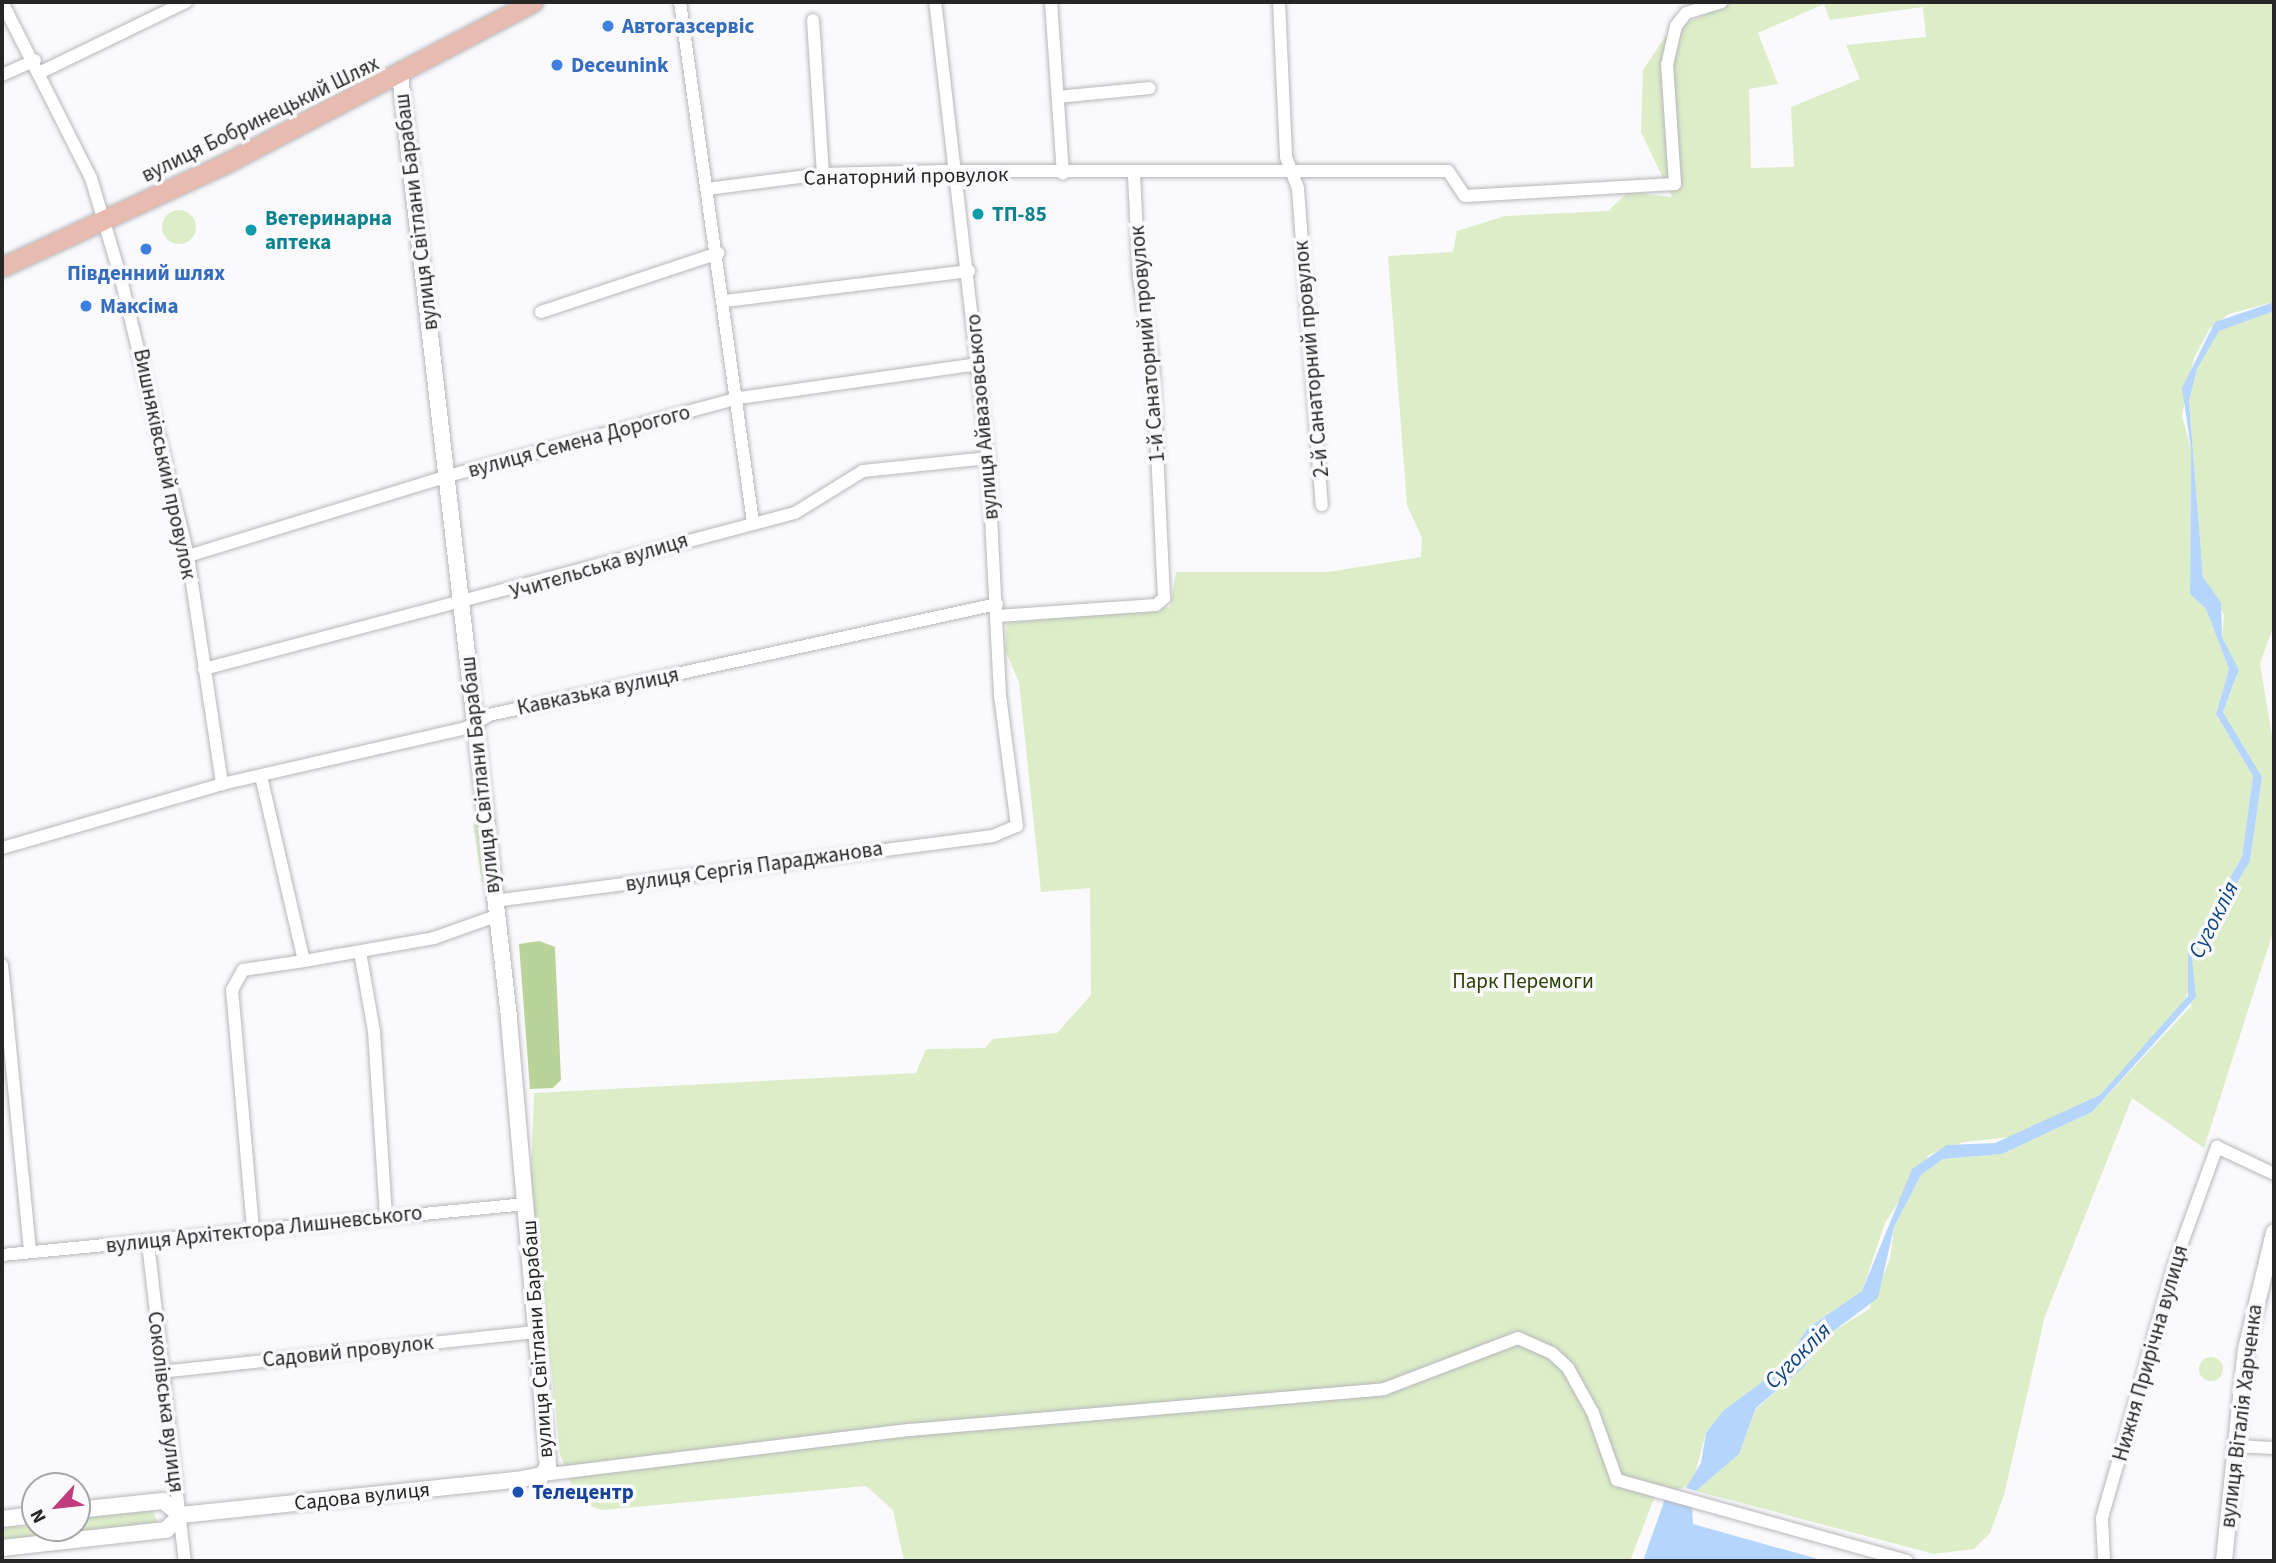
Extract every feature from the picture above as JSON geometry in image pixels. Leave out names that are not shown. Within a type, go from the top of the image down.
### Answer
[{"type":"main road","name":"вулиця Бобринецький Шлях","points":[[2,267],[103,221],[400,75],[533,2]]},
{"type":"street","name":"Вишняківський провулок","points":[[2,2],[38,66],[91,178],[158,417],[188,556],[222,784]]},
{"type":"street","points":[[2,75],[38,66],[186,2]]},
{"type":"street","points":[[681,2],[739,398],[753,522]]},
{"type":"street","name":"вулиця Айвазовського","points":[[935,2],[954,175],[969,271],[988,458],[1000,695],[1020,813],[1015,831]]},
{"type":"street","points":[[1051,2],[1063,174]]},
{"type":"street","name":"2-й Санаторний провулок","points":[[1279,2],[1290,172],[1297,189],[1322,505]]},
{"type":"street","name":"Санаторний провулок","points":[[707,189],[823,174],[1134,175],[1448,171],[1465,197],[1675,184],[1667,65],[1675,26],[1686,13],[1721,2]]},
{"type":"street","points":[[813,20],[823,174]]},
{"type":"street","name":"вулиця Світлани Барабаш","points":[[400,75],[448,476],[526,1204],[549,1456],[542,1475]]},
{"type":"street","points":[[1058,97],[1150,88]]},
{"type":"street","name":"1-й Санаторний провулок","points":[[1134,175],[1139,278],[1153,364],[1164,597]]},
{"type":"street","points":[[541,312],[718,253]]},
{"type":"street","points":[[725,301],[969,271]]},
{"type":"street","name":"вулиця Семена Дорогого","points":[[188,556],[448,476],[739,398],[978,364]]},
{"type":"street","name":"Учительська вулиця","points":[[204,669],[795,513],[863,471],[988,458]]},
{"type":"street","name":"Кавказька вулиця","points":[[2,848],[222,784],[474,722],[997,610],[1156,605],[1164,597]]},
{"type":"street","points":[[253,1229],[232,990],[243,970],[304,961],[261,776]]},
{"type":"street","name":"вулиця Сергія Параджанова","points":[[304,961],[434,938],[495,908],[1015,831]]},
{"type":"street","points":[[360,952],[374,1031],[386,1216]]},
{"type":"street","points":[[2,965],[30,1252]]},
{"type":"street","name":"Нижня Прирічна вулиця","points":[[2104,1561],[2102,1518],[2174,1265],[2217,1147],[2274,1174]]},
{"type":"street","name":"вулиця Архітектора Лишневського","points":[[2,1255],[148,1243],[253,1229],[526,1204]]},
{"type":"street","name":"вулиця Віталія Харченка","points":[[2224,1561],[2235,1446],[2260,1272],[2274,1232]]},
{"type":"street","name":"Соколівська вулиця","points":[[148,1243],[185,1561]]},
{"type":"street","name":"Садовий провулок","points":[[161,1372],[536,1332]]},
{"type":"street","points":[[542,1475],[937,1427],[1384,1389],[1518,1338],[1568,1368],[1593,1413],[1617,1480],[1694,1498],[1907,1561]]},
{"type":"street","points":[[2235,1446],[2274,1448]]},
{"type":"street","name":"Садова вулиця","points":[[2,1548],[166,1530],[181,1515],[542,1475]]},
{"type":"street","name":"Садова вулиця","points":[[91,1509],[163,1501],[181,1515]]},
{"type":"street","points":[[2,1519],[21,1517]]},
{"type":"green space","name":"Парк Перемоги","points":[[1718,2],[2274,2],[2274,302],[2229,314],[2210,328],[2194,358],[2182,416],[2191,449],[2190,594],[2206,609],[2229,669],[2216,714],[2253,776],[2242,857],[2188,951],[2190,986],[2183,1004],[2100,1095],[2011,1137],[1964,1142],[1929,1155],[1885,1223],[1862,1291],[1808,1328],[1782,1367],[1723,1411],[1706,1433],[1692,1485],[1655,1496],[1630,1561],[904,1561],[893,1510],[866,1486],[602,1510],[578,1502],[560,1454],[531,1174],[534,1093],[916,1073],[926,1049],[985,1048],[993,1039],[1057,1033],[1091,995],[1090,888],[1041,892],[1019,682],[1005,650],[1007,623],[1170,607],[1176,572],[1328,572],[1421,557],[1422,538],[1407,505],[1388,256],[1453,252],[1457,231],[1505,216],[1608,211],[1628,192],[1672,197],[1641,132],[1643,70],[1669,31],[1720,8]],"holes":[[[1824,4],[1830,20],[1923,7],[1926,37],[1846,45],[1860,79],[1791,107],[1794,167],[1751,168],[1749,89],[1778,84],[1758,33]]]},
{"type":"green space","points":[[179,210],[191,215],[196,227],[191,239],[179,244],[167,239],[162,227],[167,215]]},
{"type":"green space","points":[[2274,311],[2274,624],[2260,664],[2274,748],[2274,929],[2204,1148],[2132,1098],[2045,1316],[2004,1495],[1990,1533],[1974,1549],[1934,1554],[1696,1491],[1739,1454],[1756,1409],[1803,1368],[1831,1333],[1869,1309],[1890,1259],[1894,1227],[1921,1175],[1943,1159],[2002,1154],[2092,1112],[2191,1006],[2192,959],[2250,861],[2262,777],[2223,712],[2237,677],[2222,637],[2224,615],[2203,577],[2189,401],[2197,369],[2218,331]]},
{"type":"green space","points":[[479,822],[485,881],[482,882],[473,824]]},
{"type":"green space","points":[[539,941],[555,947],[561,1080],[553,1088],[530,1089],[519,944]]},
{"type":"green space","points":[[2211,1357],[2220,1360],[2223,1369],[2220,1378],[2211,1381],[2202,1378],[2199,1369],[2202,1360]]},
{"type":"green space","points":[[152,1509],[158,1523],[91,1531],[91,1516]]},
{"type":"green space","points":[[2,1526],[21,1527],[21,1539],[2,1541]]},
{"type":"water","name":"Сугоклія","points":[[2274,302],[2274,311],[2219,331],[2197,369],[2189,401],[2203,577],[2221,603],[2222,637],[2239,670],[2223,712],[2262,777],[2250,861],[2192,959],[2196,997],[2092,1112],[2002,1154],[1943,1159],[1921,1175],[1894,1227],[1878,1298],[1831,1333],[1803,1368],[1756,1408],[1739,1454],[1696,1491],[1686,1488],[1701,1463],[1706,1433],[1723,1411],[1782,1367],[1808,1328],[1862,1291],[1912,1169],[1947,1145],[1995,1143],[2100,1095],[2188,996],[2188,951],[2242,857],[2253,776],[2216,714],[2229,669],[2206,609],[2190,594],[2191,449],[2182,388],[2215,322]]},
{"type":"water","points":[[1665,1499],[1692,1507],[1693,1524],[1825,1561],[1643,1561]]},
{"type":"place","name":"Автогазсервіс","points":[[608,26]]},
{"type":"place","name":"Deceunink","points":[[557,65]]},
{"type":"place","name":"ТП-85","points":[[978,214]]},
{"type":"place","name":"Ветеринарна аптека","points":[[251,230]]},
{"type":"place","name":"Південний шлях","points":[[146,249]]},
{"type":"place","name":"Максіма","points":[[86,306]]},
{"type":"place","name":"Телецентр","points":[[518,1492]]}]
